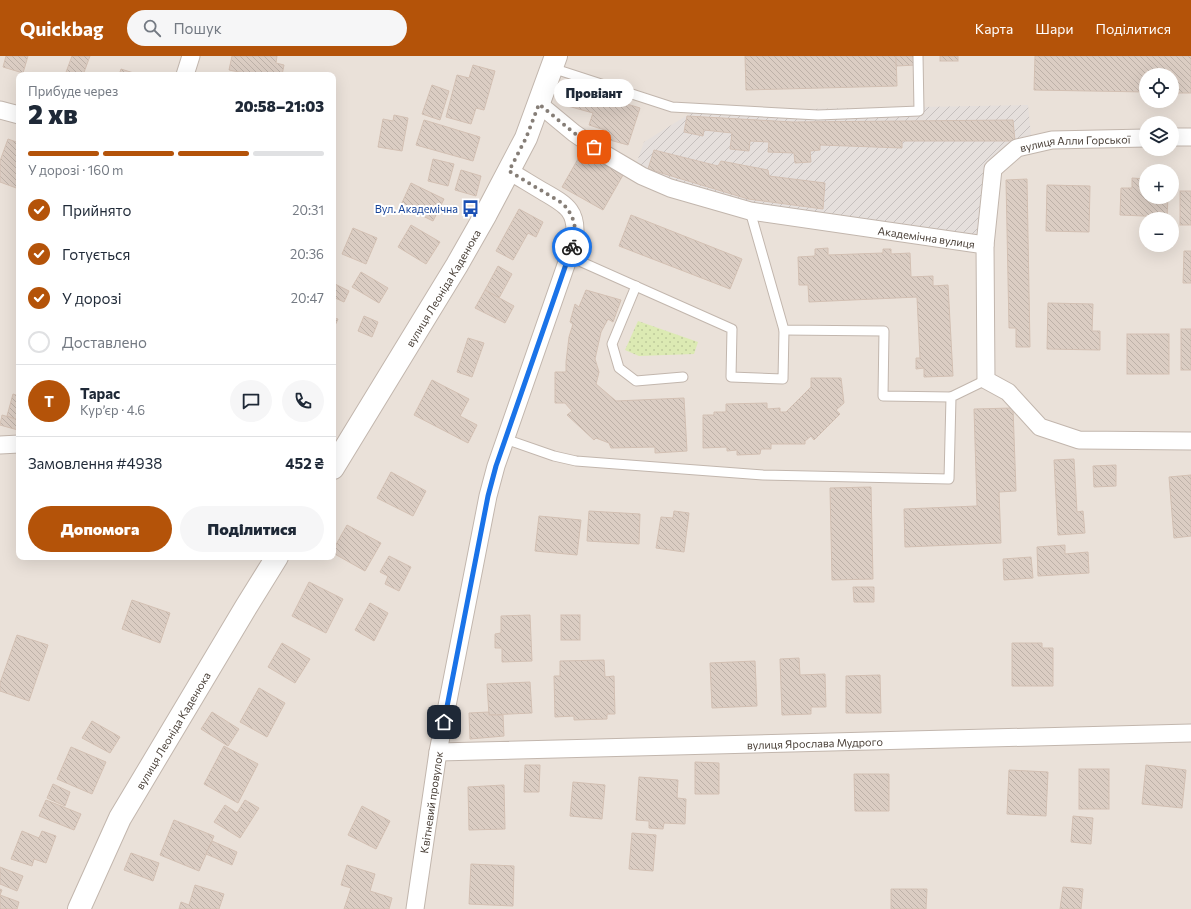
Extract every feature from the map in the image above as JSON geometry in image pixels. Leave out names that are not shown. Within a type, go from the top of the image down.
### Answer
[{"type":"street","points":[[185,72],[192,56]]},
{"type":"street","name":"вулиця Леоніда Каденюка","points":[[336,458],[457,265],[509,171],[526,138],[554,62]]},
{"type":"street","name":"Академічна вулиця","points":[[539,104],[586,142],[642,176],[670,188],[750,211],[985,245],[986,380]]},
{"type":"street","points":[[0,110],[16,114]]},
{"type":"street","points":[[1179,138],[1191,137]]},
{"type":"street","name":"вулиця Алли Горської","points":[[985,245],[993,169],[1017,148],[1052,140],[1139,138]]},
{"type":"street","name":"Квітневий провулок","points":[[415,909],[438,752],[488,496],[496,466],[575,234],[575,224],[569,209],[562,203],[509,171]]},
{"type":"street","points":[[986,380],[1008,392],[1040,427],[1079,440],[1191,441]]},
{"type":"street","points":[[0,444],[16,444]]},
{"type":"street","name":"вулиця Леоніда Каденюка","points":[[80,909],[120,818],[275,560]]},
{"type":"street","name":"вулиця Ярослава Мудрого","points":[[438,752],[1191,733]]},
{"type":"lane","points":[[554,62],[672,107],[818,115],[919,112],[918,56]]},
{"type":"lane","points":[[568,256],[732,329],[731,377],[783,379],[784,330],[750,211]]},
{"type":"lane","points":[[636,286],[612,344],[619,368],[636,381],[683,378]]},
{"type":"lane","points":[[784,330],[884,331],[883,396],[951,397],[986,380]]},
{"type":"lane","points":[[505,439],[554,456],[576,461],[763,475],[949,479],[951,397]]},
{"type":"shaded area","points":[[0,56],[1191,56],[1191,909],[0,909]]},
{"type":"shaded area","points":[[1028,105],[1032,145],[993,169],[985,245],[750,211],[634,170],[644,142],[694,111]]},
{"type":"green space","points":[[638,321],[698,342],[694,354],[639,356],[625,350]]},
{"type":"building","points":[[6,56],[28,56],[23,72],[3,67]]},
{"type":"building","points":[[72,56],[90,56],[84,72],[66,72]]},
{"type":"building","points":[[232,56],[277,56],[276,63],[284,65],[283,72],[239,72],[229,70]]},
{"type":"building","points":[[745,56],[896,56],[897,86],[746,90]]},
{"type":"building","points":[[896,56],[915,56],[916,65],[896,66]]},
{"type":"building","points":[[940,56],[958,56],[958,61],[940,61]]},
{"type":"building","points":[[1035,56],[1191,56],[1191,93],[1179,93],[1179,68],[1139,68],[1139,92],[1034,90]]},
{"type":"building","points":[[473,65],[495,71],[484,110],[476,108],[471,124],[446,117],[457,75],[469,78]]},
{"type":"building","points":[[121,69],[130,72],[120,72]]},
{"type":"building","points":[[570,83],[585,88],[584,91],[640,108],[628,145],[606,139],[608,131],[589,125],[593,113],[564,105]]},
{"type":"building","points":[[432,85],[449,91],[440,120],[422,114]]},
{"type":"building","points":[[394,115],[408,118],[402,151],[378,147],[383,119],[393,121]]},
{"type":"building","points":[[687,116],[793,122],[1013,120],[1015,141],[902,141],[902,148],[820,145],[820,150],[810,151],[811,162],[795,163],[794,153],[768,152],[769,142],[750,141],[749,151],[730,149],[732,133],[704,130],[703,136],[684,132]]},
{"type":"building","points":[[424,120],[480,137],[473,161],[416,145]]},
{"type":"building","points":[[8,139],[16,142],[16,188],[0,182],[0,161]]},
{"type":"building","points":[[654,150],[718,166],[721,161],[768,170],[769,176],[825,183],[823,209],[748,199],[648,169]]},
{"type":"building","points":[[582,152],[623,175],[603,210],[562,187]]},
{"type":"building","points":[[433,159],[454,164],[448,186],[428,181]]},
{"type":"building","points":[[461,170],[481,176],[476,196],[455,190]]},
{"type":"building","points":[[1132,178],[1139,178],[1139,204],[1168,204],[1167,212],[1139,212],[1139,216],[1120,215],[1121,188],[1132,188]]},
{"type":"building","points":[[1027,179],[1030,347],[1016,347],[1016,328],[1009,328],[1006,180]]},
{"type":"building","points":[[411,183],[444,199],[433,221],[401,205]]},
{"type":"building","points":[[1047,185],[1090,186],[1089,232],[1046,231]]},
{"type":"building","points":[[1180,191],[1191,191],[1191,225],[1180,225]]},
{"type":"building","points":[[519,209],[543,222],[536,237],[528,233],[513,260],[496,251]]},
{"type":"building","points":[[631,215],[742,259],[730,289],[619,246]]},
{"type":"building","points":[[411,225],[440,242],[426,264],[398,247]]},
{"type":"building","points":[[353,228],[377,238],[366,264],[342,254]]},
{"type":"building","points":[[828,248],[828,255],[883,253],[883,249],[891,249],[891,254],[910,253],[911,277],[933,276],[933,286],[948,285],[953,376],[924,377],[924,368],[916,369],[916,358],[920,358],[917,297],[809,302],[808,285],[799,285],[798,257],[815,256],[815,249]]},
{"type":"building","points":[[1184,251],[1191,251],[1191,283],[1183,283]]},
{"type":"building","points":[[498,266],[512,274],[499,298],[485,290]]},
{"type":"building","points":[[361,272],[388,288],[379,303],[352,287]]},
{"type":"building","points":[[336,284],[349,291],[344,302],[336,298]]},
{"type":"building","points":[[485,290],[514,306],[505,323],[475,308]]},
{"type":"building","points":[[586,290],[621,300],[613,322],[608,319],[601,332],[595,359],[599,372],[596,384],[616,401],[684,398],[687,451],[655,453],[655,447],[611,448],[609,443],[596,438],[594,440],[567,415],[572,411],[565,403],[555,403],[555,372],[566,372],[569,337],[573,324],[570,322],[575,304],[579,307]]},
{"type":"building","points":[[1048,303],[1093,304],[1092,331],[1100,331],[1100,350],[1047,349]]},
{"type":"building","points":[[364,316],[378,322],[372,337],[358,331]]},
{"type":"building","points":[[1181,329],[1191,329],[1191,370],[1181,370]]},
{"type":"building","points":[[1127,334],[1169,334],[1169,374],[1127,374]]},
{"type":"building","points":[[468,338],[484,343],[472,377],[457,372]]},
{"type":"building","points":[[811,378],[841,378],[844,403],[836,410],[840,414],[814,440],[811,436],[805,441],[805,444],[771,444],[771,449],[761,449],[760,454],[737,455],[737,450],[727,451],[727,447],[703,448],[703,415],[714,415],[714,412],[726,412],[726,404],[767,403],[767,409],[780,408],[780,412],[786,412],[811,387]]},
{"type":"building","points":[[432,380],[469,399],[460,416],[477,425],[468,443],[414,415]]},
{"type":"building","points":[[13,394],[16,395],[16,419],[7,416]]},
{"type":"building","points":[[1013,408],[1016,491],[999,492],[1001,543],[905,547],[904,509],[977,506],[974,409]]},
{"type":"building","points":[[2,415],[16,419],[16,429],[0,425]]},
{"type":"building","points":[[1074,459],[1077,512],[1083,511],[1085,533],[1058,535],[1054,460]]},
{"type":"building","points":[[1116,465],[1116,486],[1094,487],[1093,466]]},
{"type":"building","points":[[391,472],[426,491],[413,516],[377,498]]},
{"type":"building","points":[[1191,475],[1191,536],[1174,538],[1169,477]]},
{"type":"building","points":[[871,487],[873,579],[832,580],[830,488]]},
{"type":"building","points":[[589,511],[640,514],[639,544],[587,541]]},
{"type":"building","points":[[674,511],[689,513],[684,552],[656,548],[661,517],[673,518]]},
{"type":"building","points":[[539,516],[581,520],[577,555],[535,551]]},
{"type":"building","points":[[347,525],[381,543],[365,571],[336,555],[336,545]]},
{"type":"building","points":[[1065,545],[1065,554],[1088,552],[1089,573],[1038,576],[1037,547]]},
{"type":"building","points":[[389,556],[411,567],[399,591],[385,584],[388,576],[380,572]]},
{"type":"building","points":[[1031,557],[1033,578],[1004,580],[1003,559]]},
{"type":"building","points":[[309,582],[343,599],[326,633],[292,616]]},
{"type":"building","points":[[853,587],[874,587],[874,602],[854,602]]},
{"type":"building","points":[[132,600],[170,613],[160,643],[122,629]]},
{"type":"building","points":[[370,603],[388,613],[374,641],[355,630]]},
{"type":"building","points":[[530,615],[532,661],[502,662],[502,648],[495,648],[495,634],[501,633],[501,616]]},
{"type":"building","points":[[561,615],[580,615],[580,640],[561,640]]},
{"type":"building","points":[[17,635],[48,645],[29,701],[0,691],[0,683]]},
{"type":"building","points":[[282,643],[310,659],[295,683],[268,667]]},
{"type":"building","points":[[1012,643],[1042,643],[1042,648],[1053,648],[1053,686],[1012,686]]},
{"type":"building","points":[[799,658],[800,675],[825,674],[826,707],[811,707],[811,714],[782,715],[780,659]]},
{"type":"building","points":[[604,660],[605,677],[614,676],[615,714],[607,714],[607,719],[574,720],[574,716],[555,717],[554,676],[560,676],[560,661]]},
{"type":"building","points":[[755,661],[757,706],[712,708],[710,663]]},
{"type":"building","points":[[880,675],[881,713],[846,713],[846,676]]},
{"type":"building","points":[[530,682],[532,713],[489,715],[487,684]]},
{"type":"building","points":[[259,688],[285,703],[267,737],[240,722]]},
{"type":"building","points":[[212,712],[239,729],[228,746],[201,729]]},
{"type":"building","points":[[489,712],[489,715],[503,715],[504,736],[470,739],[469,713]]},
{"type":"building","points":[[92,721],[120,737],[110,753],[82,738]]},
{"type":"building","points":[[224,746],[258,764],[238,803],[204,784]]},
{"type":"building","points":[[71,747],[106,762],[92,794],[57,779]]},
{"type":"building","points":[[695,762],[719,763],[719,794],[695,794]]},
{"type":"building","points":[[525,765],[540,765],[539,792],[524,792]]},
{"type":"building","points":[[1146,765],[1186,770],[1182,808],[1142,804]]},
{"type":"building","points":[[1079,769],[1109,769],[1109,809],[1079,809]]},
{"type":"building","points":[[1009,770],[1048,772],[1046,816],[1007,814]]},
{"type":"building","points":[[854,774],[889,774],[889,811],[855,811]]},
{"type":"building","points":[[639,777],[678,780],[677,798],[686,799],[685,824],[664,823],[663,829],[649,828],[649,821],[636,820]]},
{"type":"building","points":[[573,782],[605,785],[602,819],[570,816]]},
{"type":"building","points":[[53,784],[70,792],[65,806],[47,798]]},
{"type":"building","points":[[504,785],[505,829],[469,830],[468,787]]},
{"type":"building","points":[[46,800],[81,814],[74,830],[39,816]]},
{"type":"building","points":[[245,800],[259,808],[240,838],[214,822],[225,805],[237,813]]},
{"type":"building","points":[[362,806],[390,821],[376,849],[348,835]]},
{"type":"building","points":[[1073,816],[1093,818],[1091,844],[1071,842]]},
{"type":"building","points":[[174,820],[214,836],[199,871],[160,855]]},
{"type":"building","points":[[22,831],[39,838],[42,831],[56,836],[46,863],[34,859],[32,866],[11,859]]},
{"type":"building","points":[[632,833],[656,835],[653,871],[629,869]]},
{"type":"building","points":[[212,841],[237,852],[232,865],[206,854]]},
{"type":"building","points":[[131,853],[159,863],[153,881],[124,870]]},
{"type":"building","points":[[471,864],[514,866],[513,906],[469,904]]},
{"type":"building","points":[[347,865],[375,874],[370,891],[392,898],[389,909],[344,909],[351,888],[341,885]]},
{"type":"building","points":[[0,867],[23,876],[17,891],[0,884]]},
{"type":"building","points":[[195,885],[224,894],[219,909],[179,909],[181,902],[189,905]]},
{"type":"building","points":[[1063,887],[1083,889],[1081,909],[1060,909]]},
{"type":"building","points":[[891,889],[927,889],[926,909],[891,909]]},
{"type":"building","points":[[0,895],[19,902],[17,909],[0,909]]},
{"type":"way so far","points":[[572,247],[574,242],[575,224],[569,209],[562,203],[509,171],[526,138],[539,104],[574,133],[594,147]]},
{"type":"place","name":"Провіант","points":[[594,147]]},
{"type":"place","name":"Вул. Академічна","points":[[471,208]]},
{"type":"route","points":[[444,722],[488,496],[496,466],[572,247]]}]
